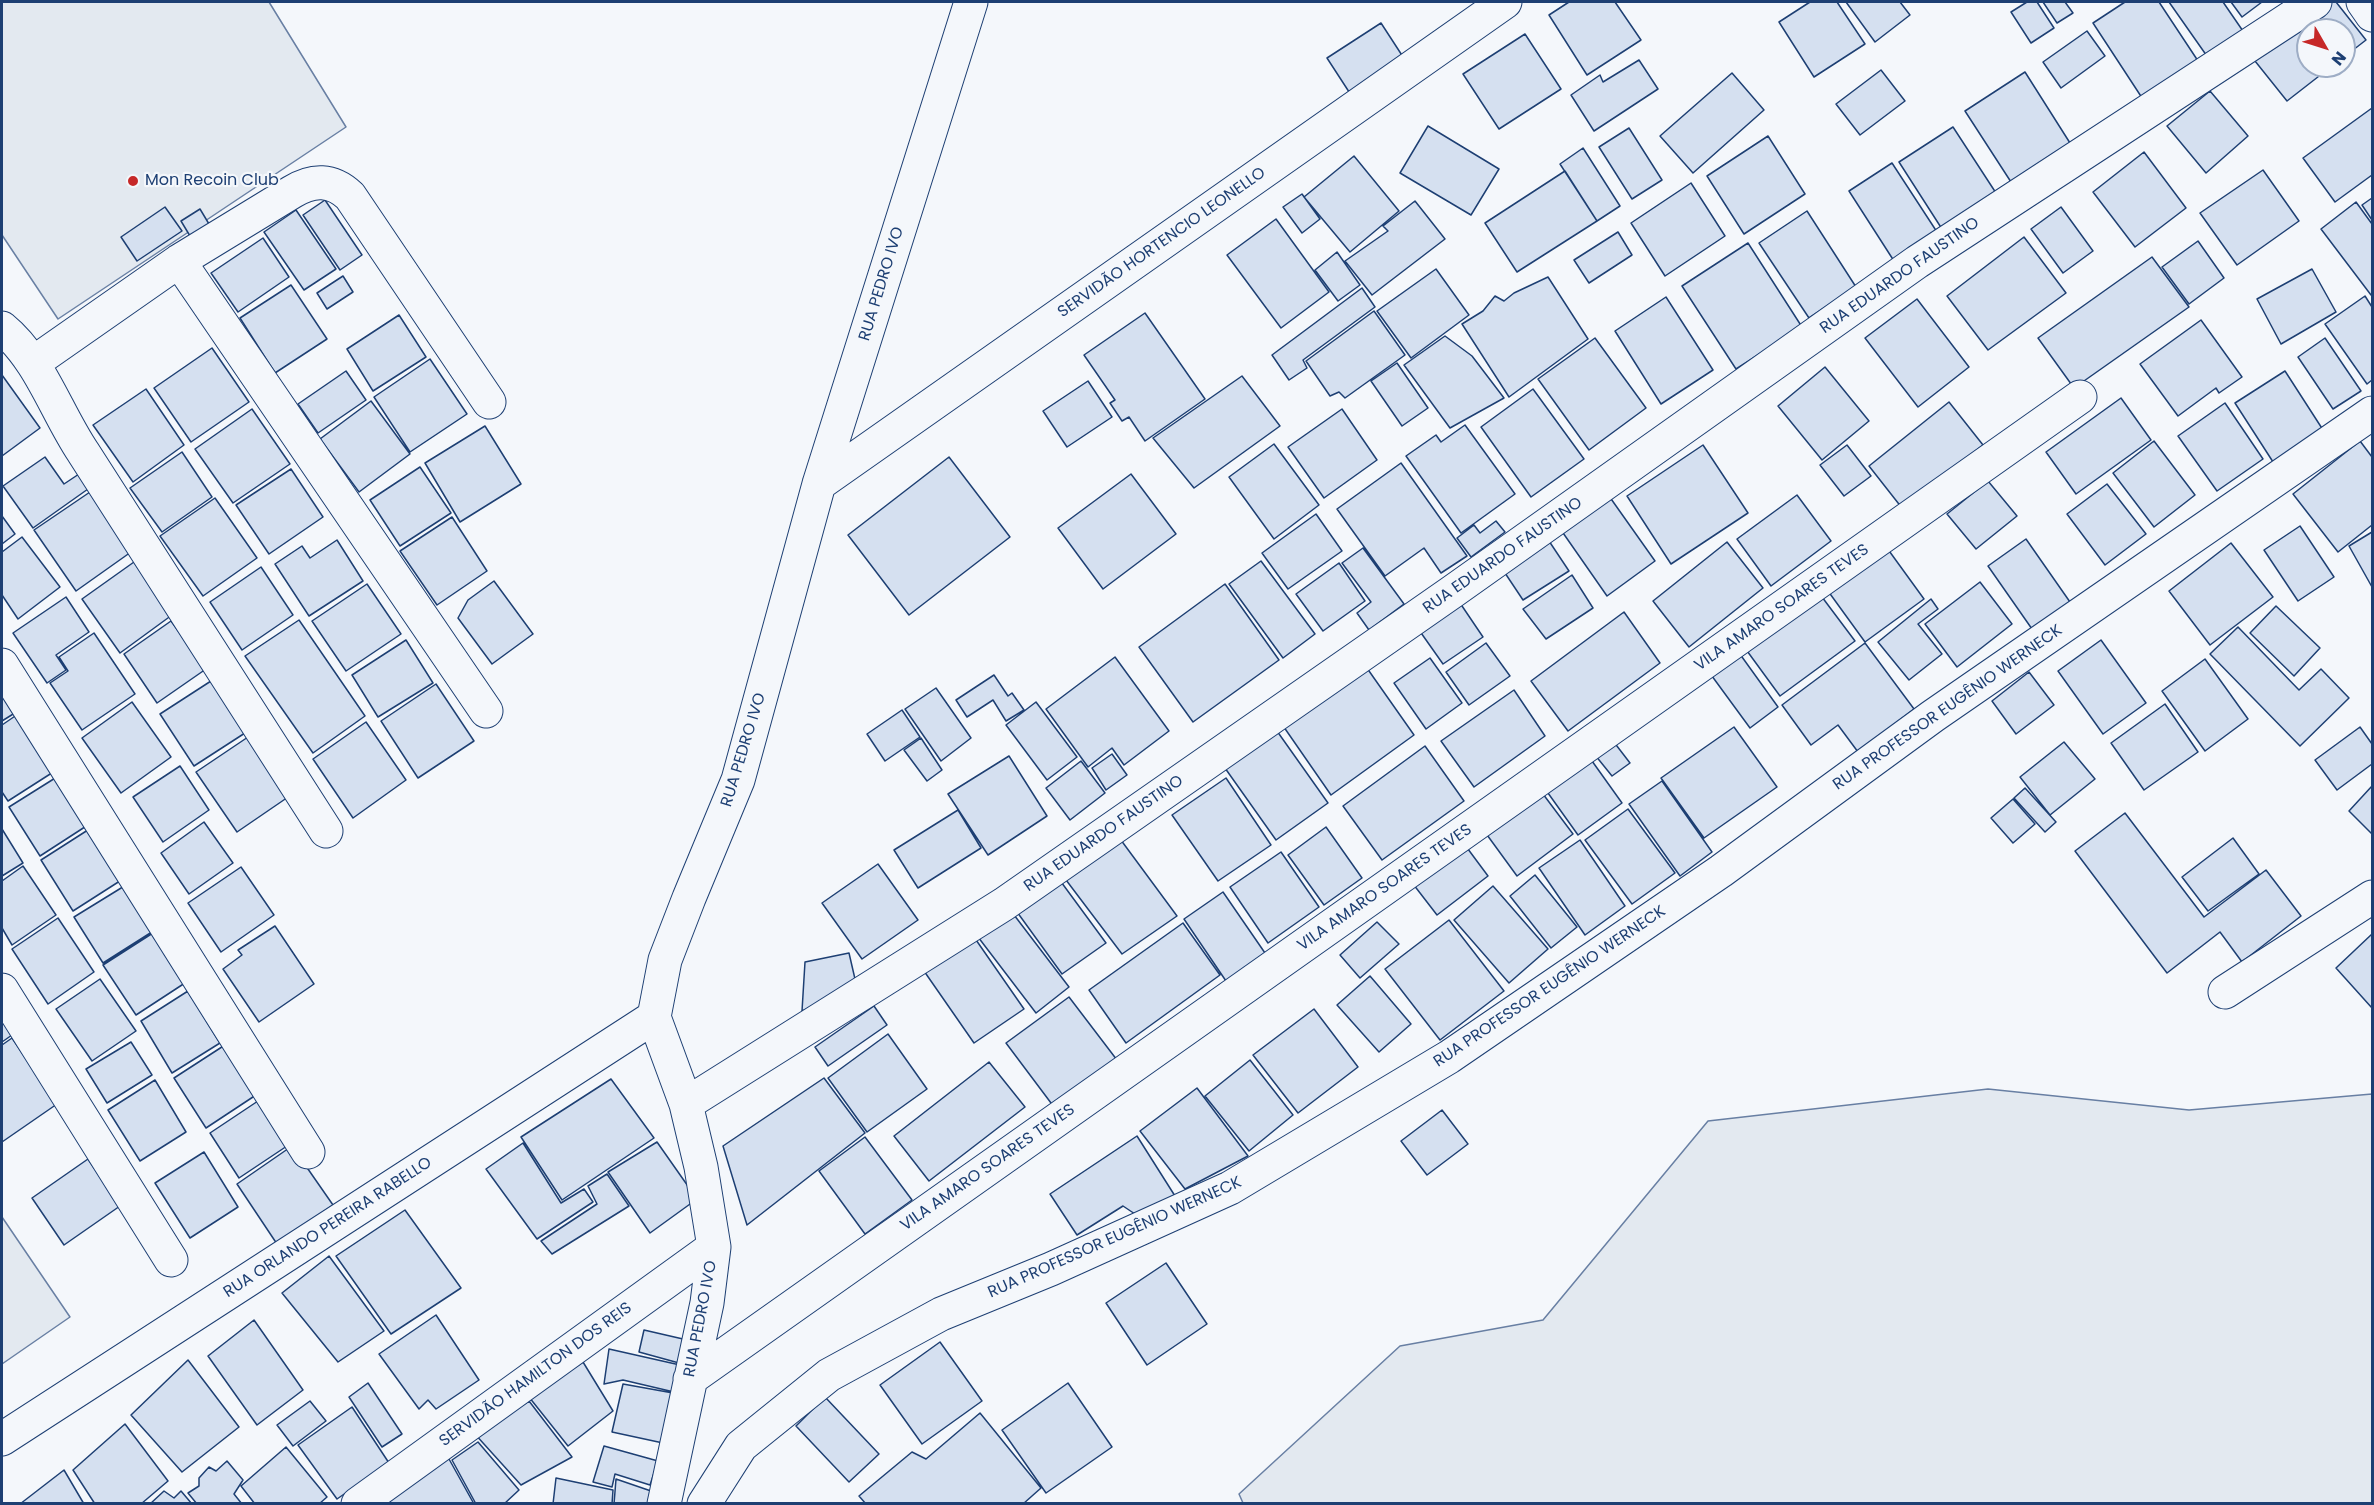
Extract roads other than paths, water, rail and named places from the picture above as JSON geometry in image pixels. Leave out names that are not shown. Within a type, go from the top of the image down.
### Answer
[{"type":"street","name":"RUA PEDRO IVO","points":[[664,1503],[707,1303],[714,1248],[701,1167],[686,1104],[654,1017],[665,960],[738,780],[819,484],[971,2]]},
{"type":"street","name":"SERVIDÃO HORTENCIO LEONELLO","points":[[819,484],[1505,2]]},
{"type":"street","name":"RUA EDUARDO FAUSTINO","points":[[686,1104],[1004,904],[1452,592],[1917,262],[2315,2]]},
{"type":"street","points":[[2363,2],[2373,15]]},
{"type":"street","points":[[33,363],[179,261],[304,185],[315,182],[329,183],[341,188],[350,196],[489,402]]},
{"type":"street","points":[[179,261],[486,711]]},
{"type":"street","points":[[2,327],[15,339],[33,363],[71,434],[326,831]]},
{"type":"street","name":"VILA AMARO SOARES TEVES","points":[[690,1379],[2080,397]]},
{"type":"street","name":"RUA PROFESSOR EUGÊNIO WERNECK","points":[[704,1503],[741,1446],[829,1375],[941,1314],[1051,1269],[1230,1188],[1449,1057],[1721,871],[1933,716],[2373,413]]},
{"type":"street","points":[[2,665],[308,1152]]},
{"type":"street","points":[[2225,992],[2373,897]]},
{"type":"street","points":[[2,990],[171,1260]]},
{"type":"street","name":"RUA ORLANDO PEREIRA RABELLO","points":[[2,1439],[654,1017]]},
{"type":"street","name":"SERVIDÃO HAMILTON DOS REIS","points":[[358,1503],[714,1248]]},
{"type":"place","name":"Mon Recoin Club","points":[[133,181]]}]
